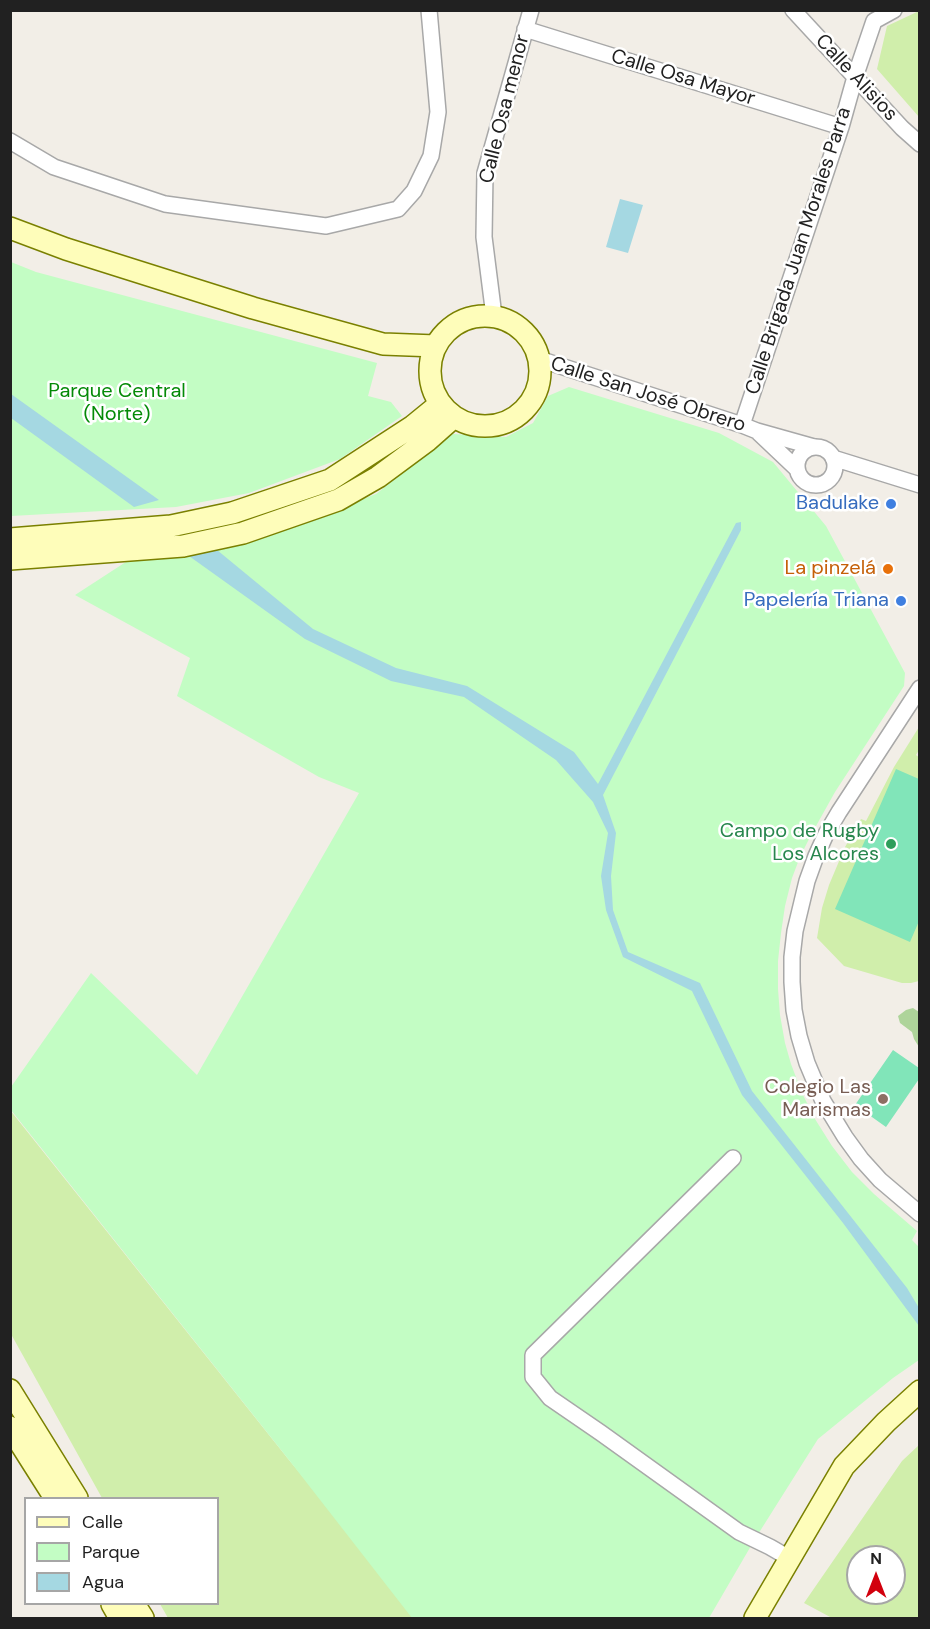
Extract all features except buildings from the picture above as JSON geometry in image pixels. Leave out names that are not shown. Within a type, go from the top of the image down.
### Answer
[{"type":"street","points":[[10,141],[54,167],[165,204],[326,226],[398,209],[414,191],[431,156],[438,112],[429,10]]},
{"type":"street","name":"Calle Osa menor","points":[[494,316],[484,237],[485,173],[531,10]]},
{"type":"street","name":"Calle Alisios","points":[[793,10],[902,128],[920,144]]},
{"type":"street","name":"Calle Brigada Juan Morales Parra","points":[[742,425],[874,21],[894,10]]},
{"type":"street","name":"Calle Osa Mayor","points":[[525,29],[841,127]]},
{"type":"street","points":[[10,228],[66,249],[253,308],[383,344],[436,346]]},
{"type":"street","points":[[474,316],[494,316],[516,325],[529,336],[538,353],[541,371],[538,390],[527,408],[512,421],[493,427],[478,427],[459,421],[436,399],[429,372],[432,353],[456,323],[474,316]]},
{"type":"street","name":"Calle San José Obrero","points":[[539,359],[757,431],[813,447]]},
{"type":"street","points":[[10,539],[171,526],[232,513],[330,480],[413,426],[447,410]]},
{"type":"street","points":[[10,559],[183,546],[243,533],[338,500],[378,477],[428,440],[447,410]]},
{"type":"street","name":"Calle San José Obrero","points":[[757,431],[797,469]]},
{"type":"street","points":[[813,447],[821,448],[828,451],[833,458],[835,466],[833,475],[828,481],[820,485],[806,483],[799,476],[797,462],[806,450],[813,447]]},
{"type":"street","points":[[833,458],[920,485]]},
{"type":"street","points":[[919,692],[839,812],[816,856],[807,881],[795,931],[792,982],[799,1036],[807,1063],[823,1101],[861,1159],[880,1180],[920,1214]]},
{"type":"street","points":[[733,1158],[533,1355],[533,1377],[550,1398],[739,1532],[770,1546],[789,1558]]},
{"type":"street","points":[[10,1390],[76,1497]]},
{"type":"street","points":[[755,1618],[844,1466],[886,1422],[920,1391]]},
{"type":"street","points":[[12,1432],[54,1497]]},
{"type":"street","points":[[135,1605],[143,1618]]},
{"type":"green space","points":[[920,11],[919,117],[877,69],[887,26]]},
{"type":"green space","name":"Parque Central (Norte)","points":[[11,262],[36,272],[377,363],[368,396],[391,402],[402,416],[340,459],[249,493],[176,507],[11,516]]},
{"type":"green space","points":[[569,387],[719,433],[773,462],[826,526],[905,673],[904,686],[835,792],[800,857],[785,906],[778,961],[778,989],[785,1043],[802,1093],[815,1119],[852,1172],[917,1231],[912,1240],[919,1247],[919,1360],[893,1378],[818,1439],[709,1618],[412,1618],[11,1110],[11,1087],[91,973],[197,1075],[359,793],[319,777],[177,696],[190,658],[75,595],[132,558],[189,556],[248,542],[376,494],[453,434],[506,437],[533,423],[548,396]]},
{"type":"green space","points":[[919,727],[919,750],[916,755],[920,758],[919,981],[902,983],[844,966],[817,938],[829,885],[845,847],[861,819],[866,821],[894,767]]},
{"type":"green space","name":"Campo de Rugby Los Alcores","points":[[896,769],[919,779],[919,921],[910,942],[835,909]]},
{"type":"green space","points":[[913,1008],[919,1012],[919,1047],[912,1032],[900,1023],[898,1016]]},
{"type":"green space","points":[[893,1050],[919,1068],[919,1079],[886,1127],[855,1105]]},
{"type":"green space","points":[[10,1110],[289,1460],[422,1618],[168,1618],[161,1605],[219,1605],[219,1497],[101,1497],[11,1334]]},
{"type":"green space","points":[[919,1445],[919,1618],[832,1618],[804,1603],[902,1461]]},
{"type":"water","points":[[620,199],[643,205],[628,253],[606,247]]},
{"type":"water","points":[[11,394],[159,500],[134,507],[11,418]]},
{"type":"water","points":[[741,522],[741,530],[603,795],[616,833],[611,876],[613,910],[628,952],[700,983],[752,1091],[907,1288],[919,1308],[919,1326],[843,1223],[742,1095],[692,991],[623,957],[606,910],[601,876],[608,833],[593,802],[556,760],[464,697],[391,681],[305,639],[189,556],[217,550],[313,629],[396,668],[467,686],[574,752],[598,784],[736,523]]},
{"type":"place","name":"Badulake","points":[[891,504]]},
{"type":"place","name":"La pinzelá","points":[[888,569]]},
{"type":"place","name":"Papelería Triana","points":[[901,601]]},
{"type":"place","name":"Campo de Rugby Los Alcores","points":[[891,844]]},
{"type":"place","name":"Colegio Las Marismas","points":[[883,1099]]}]
